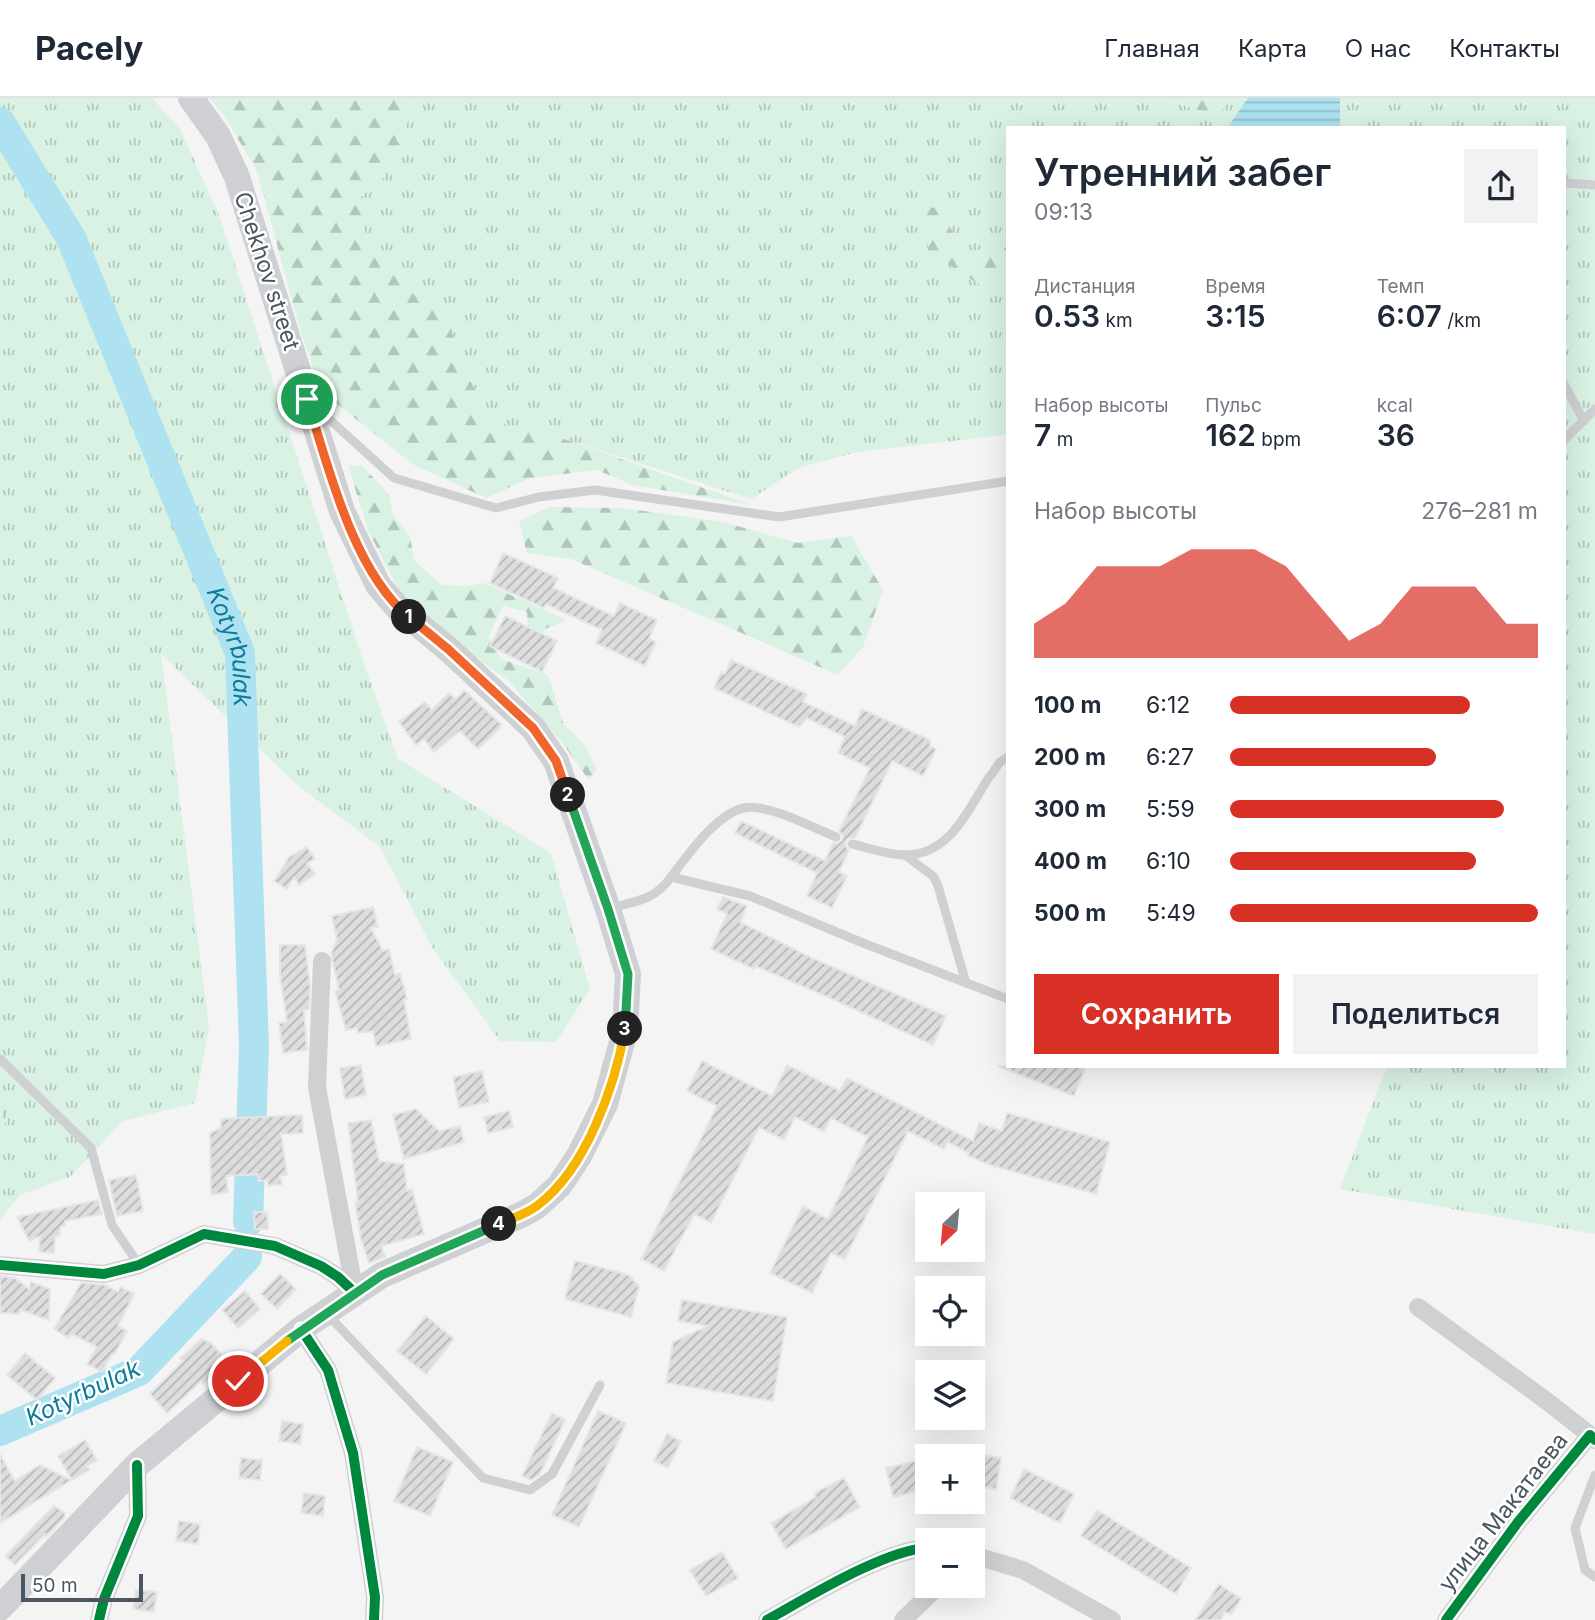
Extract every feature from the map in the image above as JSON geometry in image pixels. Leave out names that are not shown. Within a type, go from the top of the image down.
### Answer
[{"type":"main road","name":"Chekhov street","points":[[0,1608],[137,1465],[301,1329],[382,1275],[523,1214],[537,1206],[559,1186],[579,1156],[605,1104],[625,1031],[628,974],[556,761],[533,728],[448,649],[397,607],[378,584],[342,511],[237,177],[218,136],[191,98]]},
{"type":"street","points":[[322,961],[317,1087],[355,1293]]},
{"type":"street","points":[[0,1265],[104,1273],[139,1265],[204,1234],[275,1246],[321,1266],[355,1293]]},
{"type":"street","points":[[1418,1307],[1592,1438]]},
{"type":"street","points":[[301,1329],[328,1370],[353,1453],[375,1597],[374,1620]]},
{"type":"street","name":"улица Макатаева","points":[[1446,1620],[1518,1522],[1592,1438]]},
{"type":"street","points":[[99,1620],[104,1599],[138,1517],[137,1465]]},
{"type":"street","points":[[767,1620],[890,1556],[915,1548]]},
{"type":"street","points":[[985,1559],[1023,1570],[1112,1620]]},
{"type":"street","points":[[903,1620],[926,1598]]},
{"type":"lane","points":[[1566,183],[1595,185]]},
{"type":"lane","points":[[1566,388],[1584,421]]},
{"type":"lane","points":[[307,399],[394,478],[496,508],[539,497],[595,490],[779,517],[918,493],[1006,481]]},
{"type":"lane","points":[[1566,438],[1595,409]]},
{"type":"lane","points":[[852,844],[905,855],[926,852],[946,841],[960,826],[1000,762],[1006,758]]},
{"type":"lane","points":[[608,909],[650,897],[661,891],[713,827],[744,808],[769,810],[836,837]]},
{"type":"lane","points":[[905,855],[933,877],[938,886],[966,984]]},
{"type":"lane","points":[[671,877],[750,896],[1006,998]]},
{"type":"lane","points":[[0,1059],[91,1147],[112,1225],[139,1265]]},
{"type":"lane","points":[[326,1313],[482,1478],[530,1490],[552,1474],[600,1385]]},
{"type":"lane","points":[[1595,1475],[1575,1528],[1586,1570],[1595,1577]]},
{"type":"green space","points":[[0,98],[152,98],[180,129],[219,215],[365,667],[398,759],[551,853],[590,989],[556,1042],[500,1041],[432,947],[380,847],[297,785],[161,654],[209,1027],[195,1103],[123,1121],[70,1177],[20,1195],[0,1220]]},
{"type":"green space","points":[[209,98],[414,98],[403,139],[382,180],[358,199],[365,234],[396,278],[451,327],[459,362],[476,391],[483,417],[543,437],[564,439],[752,505],[632,485],[597,470],[530,478],[486,498],[412,464],[321,391],[298,322],[257,171],[225,117]]},
{"type":"green space","points":[[414,98],[1170,98],[1172,102],[1218,116],[1231,98],[1248,98],[1228,126],[1006,126],[1006,236],[969,255],[936,207],[917,211],[978,284],[1006,279],[1006,434],[857,452],[798,468],[751,499],[564,439],[543,437],[483,418],[476,391],[459,362],[451,327],[396,279],[365,234],[358,199],[382,179],[403,139]]},
{"type":"green space","points":[[1170,98],[1231,98],[1218,116],[1172,102]]},
{"type":"green space","points":[[1340,98],[1595,98],[1595,1234],[1340,1189],[1386,1068],[1566,1068],[1566,126],[1340,126]]},
{"type":"green space","points":[[936,207],[969,255],[1006,236],[1006,279],[978,284],[930,252],[916,210]]},
{"type":"green space","points":[[348,465],[362,466],[388,493],[394,517],[410,536],[414,560],[441,585],[469,586],[484,583],[567,620],[545,629],[535,642],[529,638],[527,612],[503,606],[489,637],[501,659],[548,675],[563,723],[586,747],[597,769],[589,780],[563,744],[509,681],[443,634],[400,593],[368,530]]},
{"type":"green space","points":[[549,507],[623,508],[723,522],[798,543],[851,536],[883,590],[863,647],[838,675],[571,559],[527,553],[519,521]]},
{"type":"green space","points":[[0,1087],[8,1094],[0,1168]]},
{"type":"water","points":[[1248,98],[1340,98],[1340,126],[1228,126]]},
{"type":"building","points":[[503,553],[558,578],[553,588],[614,616],[620,603],[657,620],[649,639],[656,642],[645,666],[596,643],[602,630],[546,604],[544,608],[490,583]]},
{"type":"building","points":[[505,616],[557,641],[542,672],[490,646]]},
{"type":"building","points":[[731,660],[807,694],[803,702],[855,726],[862,709],[930,740],[930,746],[936,749],[923,776],[892,761],[855,838],[849,838],[845,842],[849,850],[839,872],[847,876],[832,908],[807,896],[817,873],[735,833],[741,821],[825,861],[833,843],[837,844],[842,840],[843,836],[839,831],[870,768],[838,753],[845,737],[807,718],[799,727],[714,688],[721,672],[725,674]]},
{"type":"building","points":[[464,690],[501,724],[499,729],[478,749],[460,731],[434,752],[424,739],[416,745],[399,722],[425,702],[432,710],[449,693],[456,699]]},
{"type":"building","points":[[307,847],[315,859],[307,863],[315,874],[299,885],[294,877],[287,889],[274,881],[289,857]]},
{"type":"building","points":[[723,897],[747,906],[740,922],[810,957],[946,1016],[933,1045],[830,998],[755,966],[754,969],[711,949],[727,914],[717,909]]},
{"type":"building","points":[[373,907],[378,927],[371,928],[383,951],[389,949],[395,975],[400,973],[407,999],[404,1000],[411,1039],[376,1046],[373,1031],[358,1033],[357,1028],[346,1030],[335,991],[339,990],[331,954],[337,939],[332,916]]},
{"type":"building","points":[[280,945],[305,945],[310,986],[309,1009],[304,1010],[307,1050],[283,1053],[279,1023],[287,1022],[280,975]]},
{"type":"building","points":[[702,1061],[772,1096],[787,1065],[840,1091],[847,1078],[973,1141],[979,1123],[1002,1131],[1007,1113],[1110,1142],[1096,1194],[993,1166],[968,1156],[969,1153],[948,1142],[944,1149],[908,1131],[845,1259],[831,1253],[812,1293],[770,1273],[803,1206],[828,1219],[868,1137],[831,1118],[824,1132],[795,1117],[784,1140],[759,1127],[711,1223],[694,1214],[664,1271],[641,1259],[717,1106],[687,1091]]},
{"type":"building","points":[[361,1065],[366,1095],[345,1099],[340,1068]]},
{"type":"building","points":[[998,1066],[1085,1068],[1074,1096]]},
{"type":"building","points":[[482,1071],[489,1102],[459,1108],[453,1077]]},
{"type":"building","points":[[416,1109],[439,1131],[460,1126],[464,1142],[404,1159],[393,1115]]},
{"type":"building","points":[[509,1111],[513,1127],[488,1133],[484,1117]]},
{"type":"building","points":[[302,1115],[303,1133],[281,1134],[287,1175],[280,1176],[282,1184],[268,1186],[267,1180],[259,1181],[258,1174],[226,1176],[228,1192],[211,1195],[210,1133],[221,1128],[221,1119]]},
{"type":"building","points":[[371,1120],[379,1161],[404,1164],[407,1191],[412,1189],[424,1234],[381,1246],[385,1257],[369,1263],[361,1239],[355,1202],[358,1202],[348,1123]]},
{"type":"building","points":[[136,1175],[143,1211],[117,1216],[109,1180]]},
{"type":"building","points":[[98,1200],[102,1214],[65,1221],[65,1225],[60,1227],[60,1235],[55,1237],[54,1253],[39,1252],[40,1236],[29,1241],[17,1217]]},
{"type":"building","points":[[254,1212],[267,1212],[268,1229],[255,1229]]},
{"type":"building","points":[[575,1261],[629,1275],[639,1287],[631,1317],[565,1299]]},
{"type":"building","points":[[280,1274],[296,1289],[277,1309],[261,1294]]},
{"type":"building","points":[[0,1276],[15,1278],[29,1289],[31,1282],[50,1289],[49,1320],[20,1310],[20,1314],[0,1313]]},
{"type":"building","points":[[81,1283],[105,1285],[118,1292],[121,1287],[134,1294],[118,1326],[127,1331],[102,1372],[87,1364],[97,1347],[72,1334],[69,1338],[54,1329]]},
{"type":"building","points":[[245,1291],[260,1309],[238,1328],[222,1310]]},
{"type":"building","points":[[682,1300],[787,1317],[773,1401],[666,1383],[673,1342],[708,1326],[678,1321]]},
{"type":"building","points":[[426,1316],[454,1339],[426,1374],[397,1351]]},
{"type":"building","points":[[202,1339],[211,1343],[222,1355],[224,1365],[203,1384],[201,1381],[167,1413],[150,1394],[183,1361],[180,1358]]},
{"type":"building","points":[[25,1353],[55,1378],[37,1400],[7,1375]]},
{"type":"building","points":[[598,1411],[626,1423],[579,1527],[552,1515]]},
{"type":"building","points":[[552,1413],[565,1420],[540,1474],[531,1480],[522,1476]]},
{"type":"building","points":[[282,1421],[303,1424],[300,1444],[279,1441]]},
{"type":"building","points":[[667,1434],[681,1441],[668,1468],[654,1461]]},
{"type":"building","points":[[85,1440],[97,1460],[87,1466],[89,1470],[72,1480],[58,1456]]},
{"type":"building","points":[[417,1447],[453,1462],[430,1516],[394,1501]]},
{"type":"building","points":[[0,1455],[15,1481],[40,1465],[71,1480],[0,1523]]},
{"type":"building","points":[[985,1455],[1001,1458],[996,1489],[985,1487]]},
{"type":"building","points":[[241,1458],[262,1460],[260,1480],[239,1478]]},
{"type":"building","points":[[915,1461],[915,1492],[893,1497],[886,1468]]},
{"type":"building","points":[[1024,1469],[1074,1494],[1060,1523],[1010,1498]]},
{"type":"building","points":[[844,1478],[860,1507],[786,1549],[771,1523],[816,1497],[814,1493]]},
{"type":"building","points":[[304,1493],[325,1496],[323,1516],[301,1513]]},
{"type":"building","points":[[54,1506],[65,1513],[64,1518],[15,1565],[5,1556]]},
{"type":"building","points":[[1097,1510],[1191,1568],[1176,1594],[1081,1536]]},
{"type":"building","points":[[179,1521],[200,1524],[198,1544],[176,1541]]},
{"type":"building","points":[[722,1552],[738,1578],[706,1596],[690,1570]]},
{"type":"building","points":[[1219,1584],[1241,1599],[1231,1615],[1225,1612],[1220,1620],[1195,1620]]},
{"type":"building","points":[[136,1590],[157,1592],[154,1612],[133,1609]]},
{"type":"waterway","name":"Kotyrbulak","points":[[0,122],[71,238],[240,653],[254,1046],[248,1222]]},
{"type":"waterway","name":"Kotyrbulak","points":[[0,1431],[139,1371],[247,1257]]},
{"type":"cycle path","points":[[0,1265],[104,1274],[139,1265],[204,1234],[275,1246],[321,1266],[355,1293]]},
{"type":"cycle path","points":[[301,1329],[328,1370],[353,1453],[375,1597],[374,1620]]},
{"type":"cycle path","points":[[1446,1620],[1518,1522],[1590,1435],[1595,1440]]},
{"type":"cycle path","points":[[99,1620],[104,1599],[138,1516],[137,1465]]},
{"type":"cycle path","points":[[767,1620],[869,1566],[915,1550]]},
{"type":"route","points":[[238,1381],[301,1329],[382,1275],[537,1206],[559,1186],[579,1156],[605,1104],[625,1031],[628,974],[556,761],[533,728],[448,649],[397,607],[378,584],[342,511],[307,399]]}]
